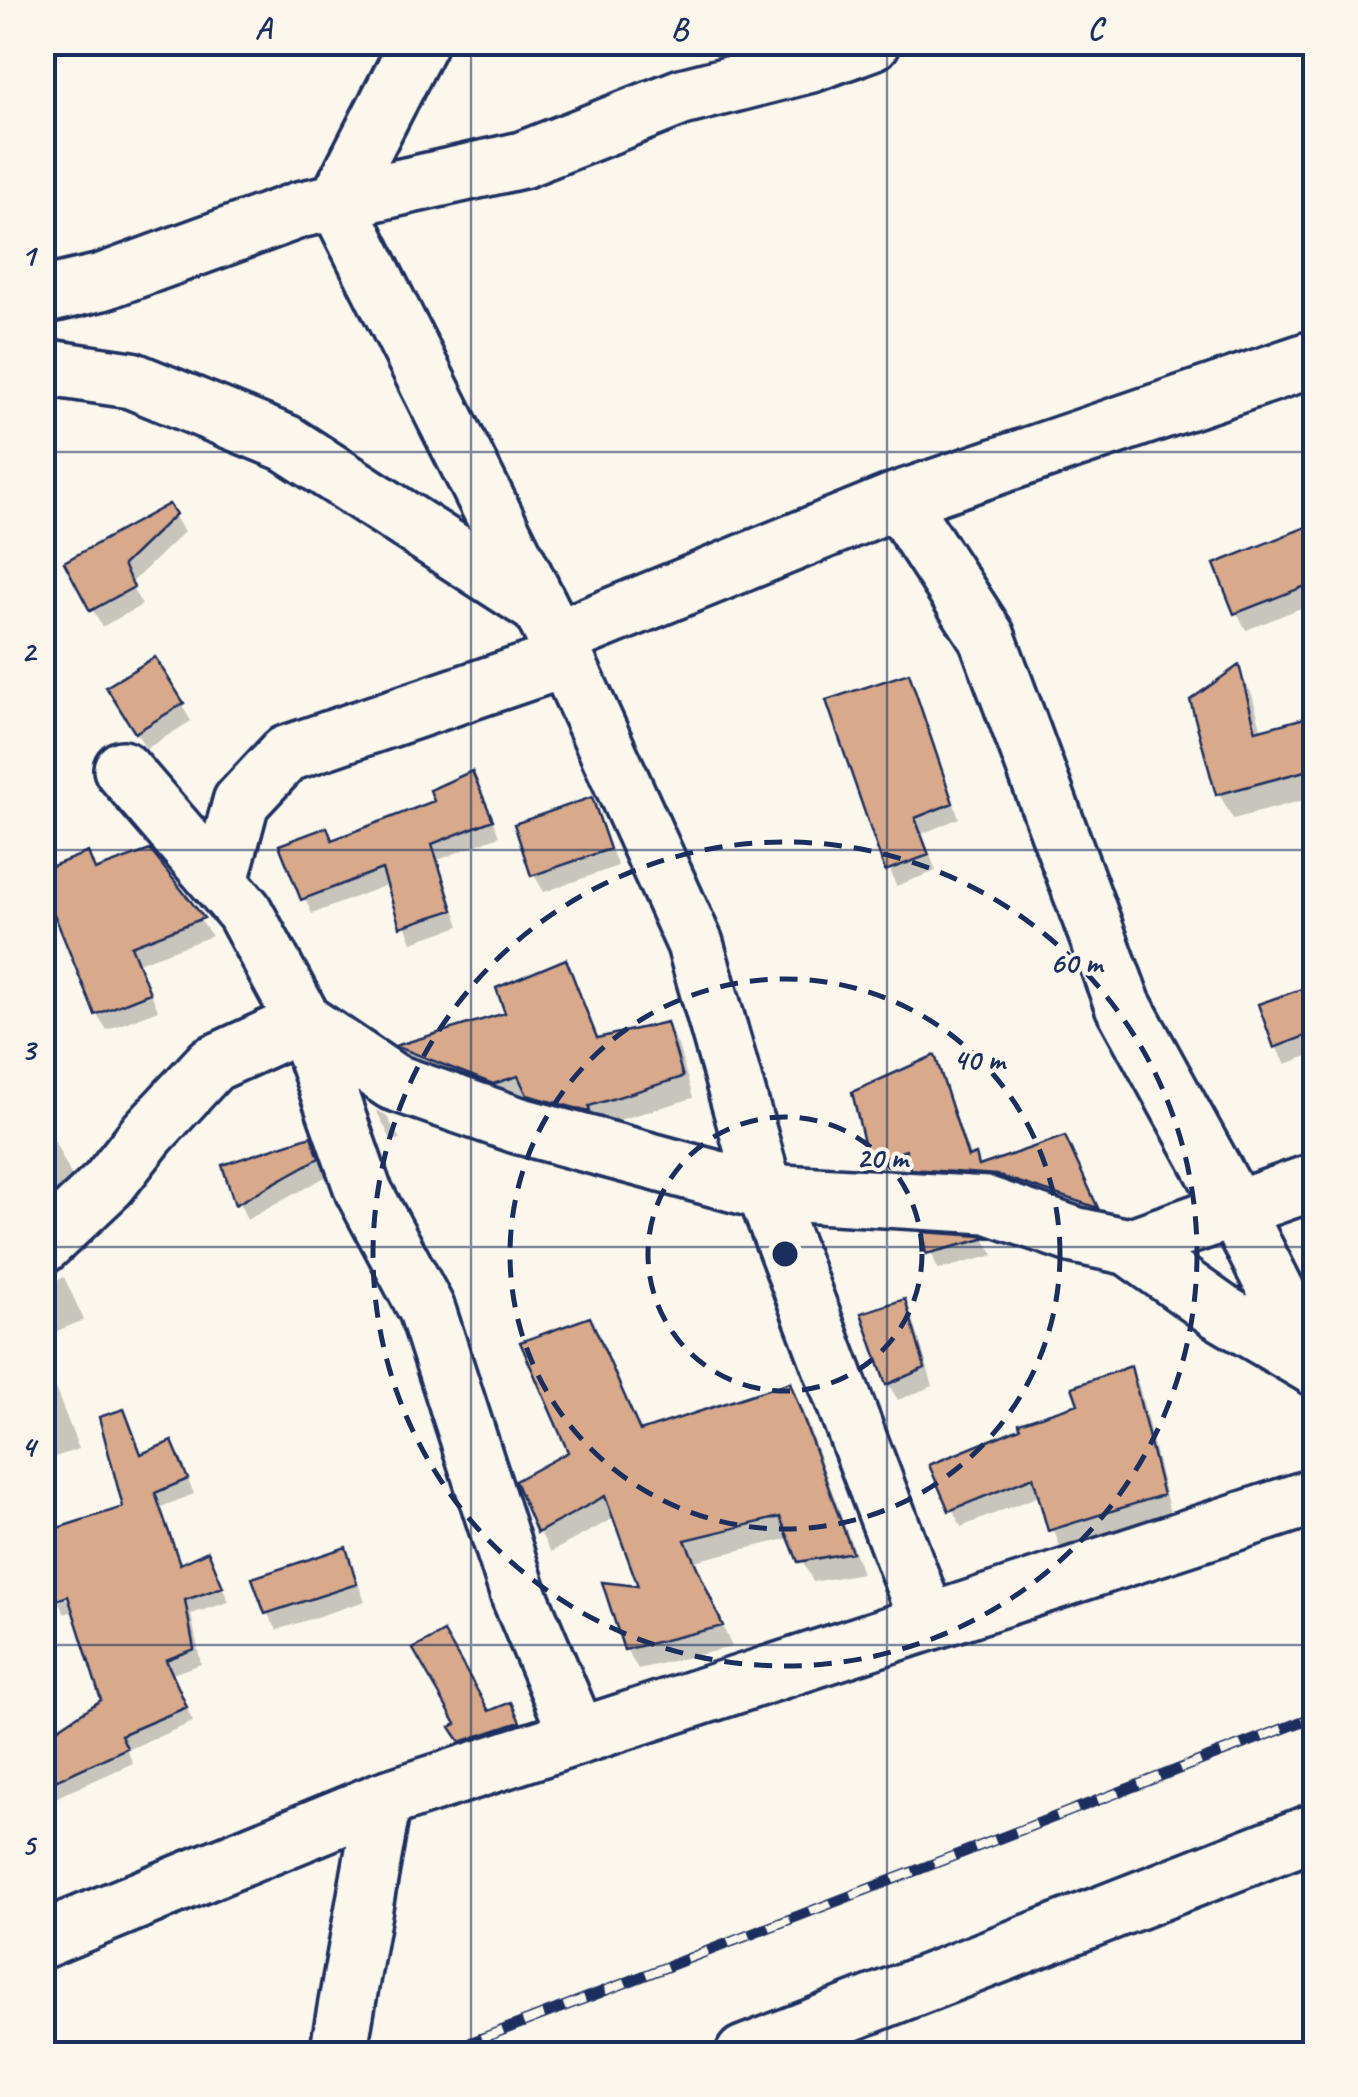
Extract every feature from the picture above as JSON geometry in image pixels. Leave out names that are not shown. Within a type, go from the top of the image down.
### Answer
[{"type":"street","points":[[337,202],[418,42]]},
{"type":"street","points":[[42,296],[102,282],[299,210],[522,160],[682,97],[810,64],[872,42]]},
{"type":"street","points":[[337,202],[555,635],[695,944],[765,1192],[927,1620]]},
{"type":"street","points":[[220,882],[241,802],[286,754],[555,635],[898,500],[1316,358]]},
{"type":"street","points":[[42,367],[131,380],[286,443],[555,635]]},
{"type":"street","points":[[898,500],[986,637],[1123,1005],[1235,1209],[1315,1368]]},
{"type":"street","points":[[122,769],[244,911],[304,1022],[363,1190],[427,1310],[519,1595],[578,1736]]},
{"type":"street","points":[[304,1022],[393,1082],[516,1125],[765,1192],[986,1205],[1074,1235],[1129,1248],[1219,1311],[1315,1368]]},
{"type":"street","points":[[42,1246],[108,1184],[148,1133],[212,1064],[304,1022]]},
{"type":"street","points":[[1129,1248],[1316,1182]]},
{"type":"street","points":[[42,1940],[383,1800],[1316,1496]]},
{"type":"street","points":[[338,2054],[383,1800]]},
{"type":"street","points":[[744,2054],[1316,1832]]},
{"type":"building","points":[[169,504],[176,514],[123,565],[134,587],[90,611],[64,562]]},
{"type":"building","points":[[1316,523],[1316,582],[1234,614],[1214,564]]},
{"type":"building","points":[[155,657],[184,703],[135,733],[106,687]]},
{"type":"building","points":[[1239,665],[1256,731],[1316,715],[1316,768],[1216,795],[1190,700]]},
{"type":"building","points":[[909,673],[953,803],[915,818],[929,855],[885,871],[826,700]]},
{"type":"building","points":[[472,771],[493,820],[432,844],[453,910],[400,927],[382,869],[301,900],[279,845],[327,827],[332,840],[434,801],[430,790]]},
{"type":"building","points":[[592,797],[610,849],[531,876],[514,824]]},
{"type":"building","points":[[150,850],[204,918],[131,946],[150,993],[95,1015],[54,914],[42,918],[42,870],[88,852],[95,870]]},
{"type":"building","points":[[566,959],[597,1038],[667,1022],[683,1077],[589,1106],[590,1112],[527,1095],[518,1076],[493,1084],[395,1046],[505,1013],[496,988]]},
{"type":"building","points":[[1316,984],[1316,1032],[1274,1048],[1258,1004]]},
{"type":"building","points":[[935,1055],[968,1157],[976,1154],[979,1166],[1065,1136],[1098,1208],[997,1175],[910,1169],[906,1150],[869,1164],[852,1092]]},
{"type":"building","points":[[311,1136],[319,1158],[235,1205],[222,1165]]},
{"type":"building","points":[[922,1232],[981,1236],[987,1238],[926,1254]]},
{"type":"building","points":[[905,1299],[925,1368],[886,1385],[861,1313]]},
{"type":"building","points":[[590,1317],[640,1431],[790,1382],[852,1552],[798,1562],[780,1517],[685,1540],[723,1626],[624,1650],[602,1582],[638,1586],[605,1496],[537,1533],[515,1481],[568,1452],[520,1342]]},
{"type":"building","points":[[1131,1366],[1163,1495],[1048,1531],[1033,1477],[949,1511],[929,1465],[1020,1428],[1019,1423],[1078,1404],[1072,1387]]},
{"type":"building","points":[[124,1409],[141,1454],[172,1441],[188,1479],[155,1493],[180,1564],[208,1551],[223,1587],[185,1600],[194,1649],[166,1660],[187,1707],[121,1735],[127,1748],[42,1787],[42,1739],[101,1700],[68,1596],[54,1601],[42,1580],[42,1533],[123,1507],[99,1417]]},
{"type":"building","points":[[346,1547],[357,1584],[265,1614],[252,1578]]},
{"type":"building","points":[[444,1632],[489,1711],[511,1702],[520,1722],[460,1742],[450,1727],[456,1724],[413,1649]]},
{"type":"railway","points":[[441,2054],[1316,1716]]}]
